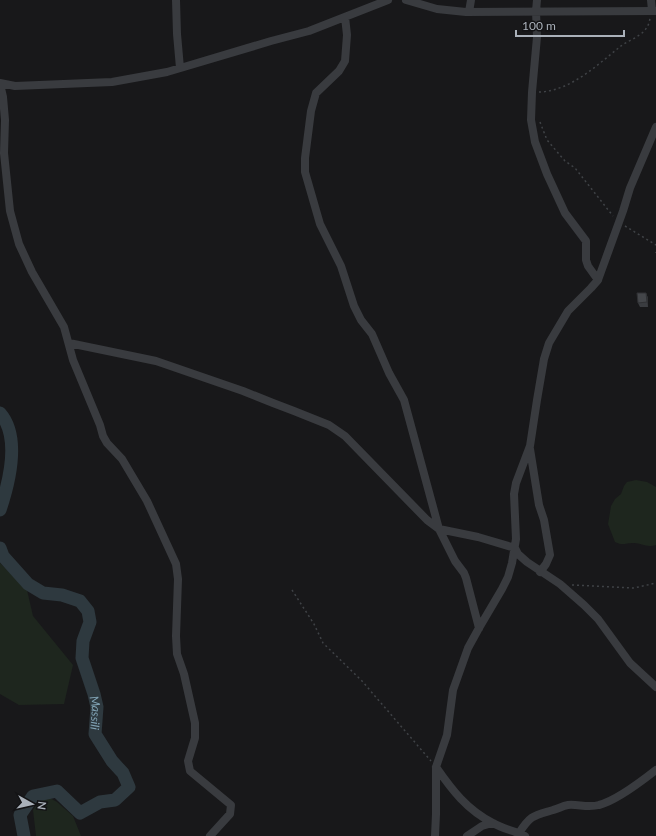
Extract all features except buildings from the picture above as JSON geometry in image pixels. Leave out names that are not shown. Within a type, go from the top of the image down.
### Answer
[{"type":"street","points":[[176,0],[180,68]]},
{"type":"street","points":[[210,836],[230,814],[231,805],[190,770],[188,766],[196,730],[184,674],[177,654],[176,636],[178,579],[176,564],[147,501],[128,467],[107,444],[102,436],[100,425],[73,360],[64,327],[32,272],[19,244],[10,211],[5,160],[5,120],[0,84],[15,86],[112,82],[167,72],[292,36],[388,0]]},
{"type":"street","points":[[406,0],[437,9],[469,12],[654,10],[651,0]]},
{"type":"street","points":[[469,12],[471,0]]},
{"type":"street","points":[[537,0],[537,37],[530,120],[535,142],[547,174],[565,213],[586,241],[586,260],[588,266],[598,280]]},
{"type":"street","points":[[345,17],[347,35],[345,62],[339,72],[316,93],[305,158],[305,172],[320,224],[341,266],[354,306],[361,320],[372,334],[389,373],[404,400],[439,529],[454,561],[464,573],[479,628]]},
{"type":"street","points":[[434,836],[436,814],[436,767],[447,735],[450,703],[455,681],[468,648],[496,601],[508,577],[515,548],[516,529],[514,494],[519,475],[530,446],[544,359],[549,344],[568,311],[598,280],[630,188],[656,128]]},
{"type":"street","points":[[69,343],[93,350],[156,361],[243,391],[329,425],[345,436],[428,520],[439,529],[455,534],[478,537],[515,548],[518,554],[527,562],[560,584],[598,619],[630,663],[656,687]]},
{"type":"street","points":[[530,446],[539,505],[549,542],[550,554],[546,564],[540,572]]},
{"type":"street","points":[[436,767],[455,794],[470,809],[492,823],[522,834],[526,822],[537,814],[567,805],[599,805],[609,801],[644,780],[656,770]]},
{"type":"street","points":[[467,836],[482,826],[492,823]]},
{"type":"path","points":[[532,92],[542,92],[554,89],[587,73],[621,46],[642,34],[650,22],[654,10]]},
{"type":"path","points":[[539,122],[547,140],[565,161],[575,168],[619,223],[656,245]]},
{"type":"path","points":[[560,584],[634,588],[656,583]]},
{"type":"path","points":[[292,590],[314,624],[322,643],[362,681],[436,767]]},
{"type":"shaded area","points":[[636,480],[647,482],[656,487],[656,545],[647,546],[637,543],[622,544],[615,542],[608,524],[611,506],[615,499],[621,494],[627,482]]},
{"type":"shaded area","points":[[0,563],[27,590],[33,616],[73,665],[64,704],[19,705],[0,694]]},
{"type":"shaded area","points":[[50,798],[73,816],[81,836],[36,836],[33,810],[39,801]]},
{"type":"waterway","name":"Massili","points":[[0,413],[10,434],[12,447],[7,487],[0,510]]},
{"type":"waterway","name":"Massili","points":[[0,548],[3,556],[28,584],[43,593],[62,595],[80,601],[88,611],[90,622],[83,641],[82,658],[97,707],[95,734],[112,761],[123,773],[129,787],[115,800],[100,802],[80,813],[57,791],[33,796],[20,815],[24,836]]}]
